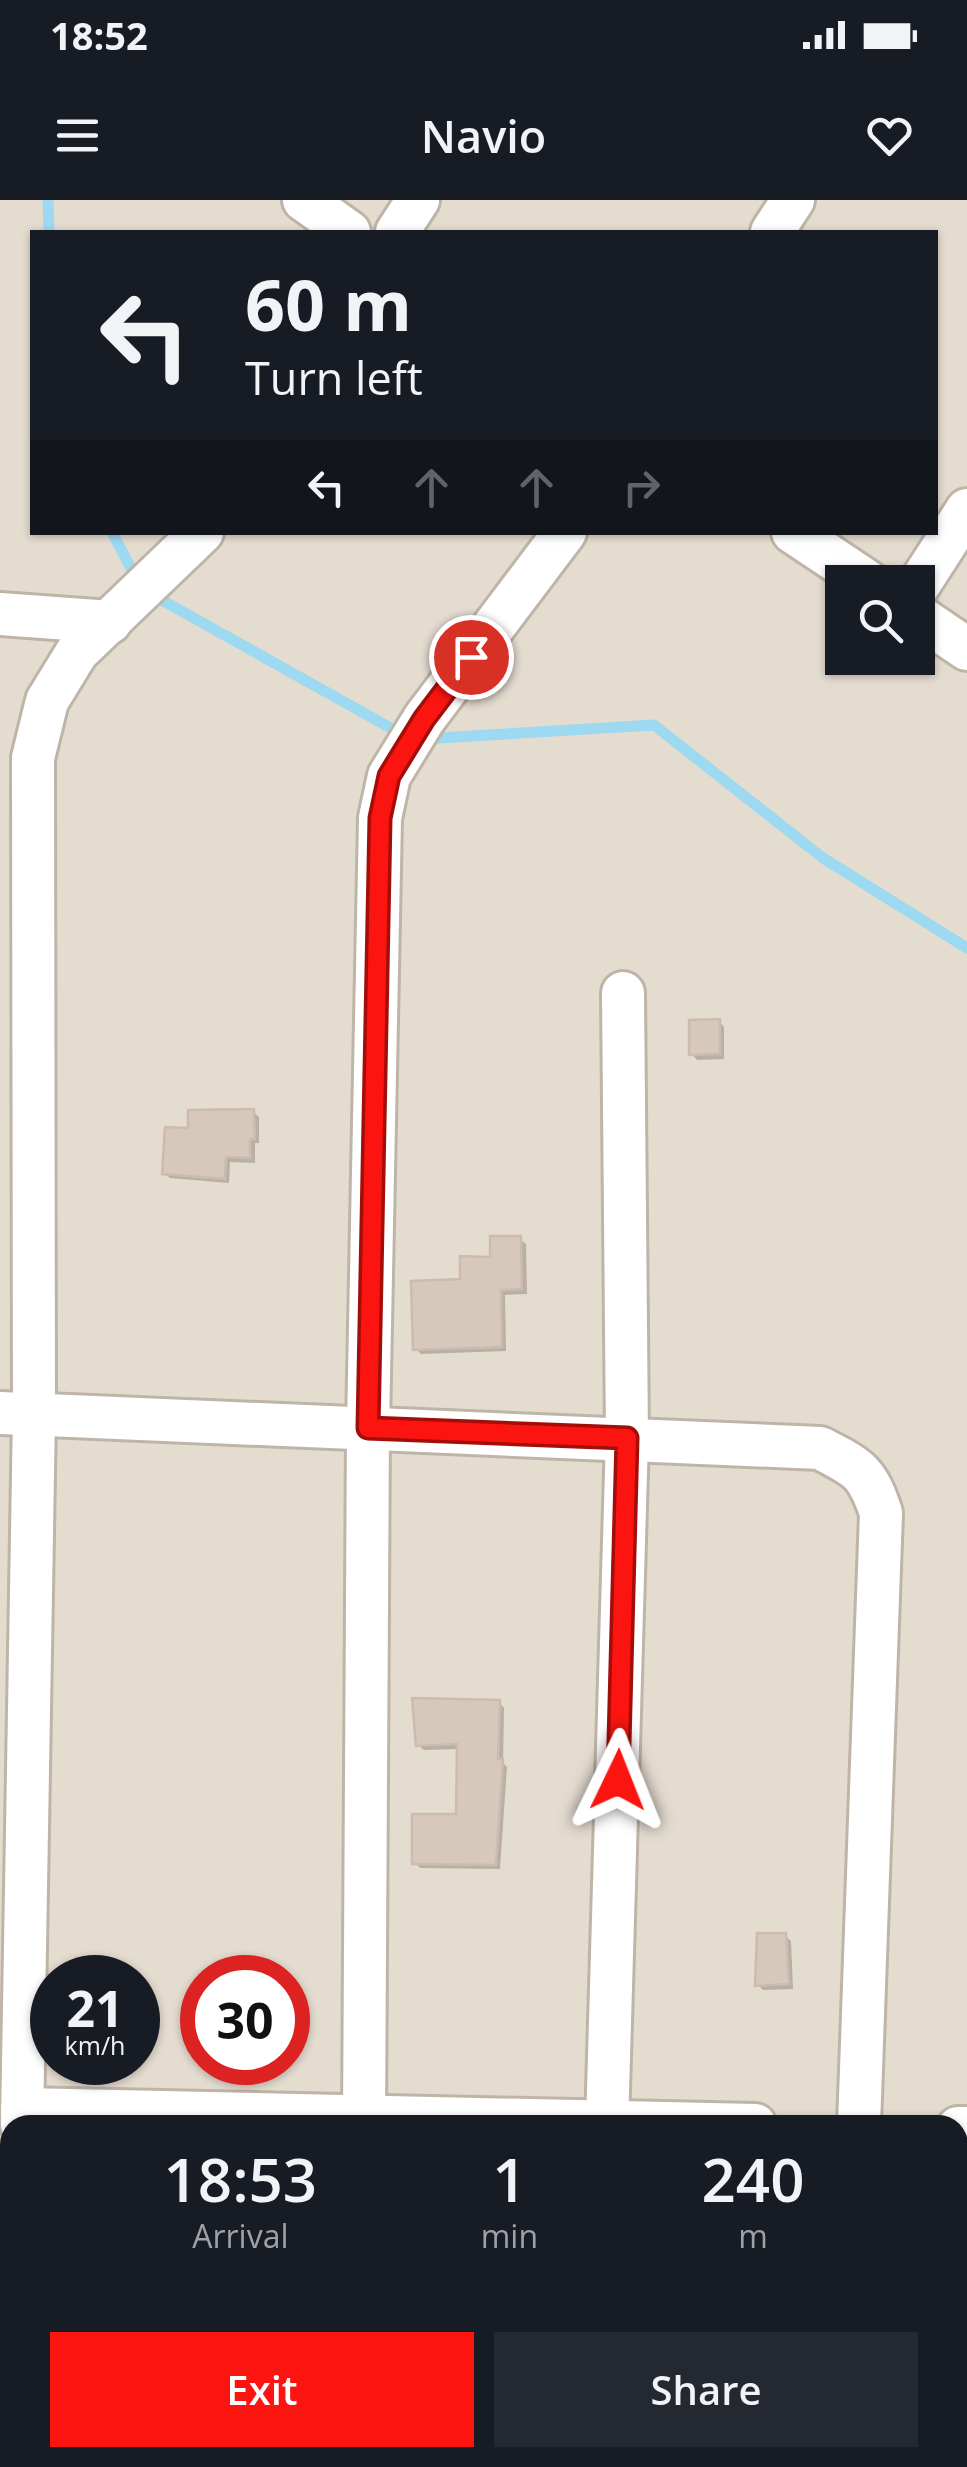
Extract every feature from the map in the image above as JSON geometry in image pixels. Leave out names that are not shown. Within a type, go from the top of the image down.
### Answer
[{"type":"street","points":[[304,200],[346,230]]},
{"type":"street","points":[[398,230],[418,200]]},
{"type":"street","points":[[773,230],[793,200]]},
{"type":"street","points":[[932,565],[967,510]]},
{"type":"street","points":[[22,2115],[12,1950],[17,1413],[34,758],[47,701],[77,652],[199,535]]},
{"type":"street","points":[[365,2115],[368,1428],[380,818],[389,776],[424,719],[563,535]]},
{"type":"street","points":[[798,535],[842,565]]},
{"type":"street","points":[[0,614],[110,622]]},
{"type":"street","points":[[935,627],[967,649]]},
{"type":"street","points":[[607,2115],[627,1438],[623,993]]},
{"type":"street","points":[[17,1413],[820,1448],[853,1465],[870,1482],[881,1513],[859,2115]]},
{"type":"shaded area","points":[[0,200],[967,200],[967,2115],[0,2115]]},
{"type":"building","points":[[720,1019],[720,1054],[689,1055],[689,1020]]},
{"type":"building","points":[[254,1109],[255,1139],[250,1139],[250,1158],[226,1157],[225,1179],[162,1174],[165,1127],[188,1128],[188,1110]]},
{"type":"building","points":[[490,1236],[521,1236],[522,1289],[501,1290],[502,1347],[413,1350],[411,1281],[460,1279],[460,1256],[490,1257]]},
{"type":"building","points":[[412,1698],[500,1700],[498,1759],[503,1759],[496,1865],[412,1864],[412,1814],[456,1814],[457,1744],[416,1746]]},
{"type":"building","points":[[757,1933],[786,1933],[789,1984],[755,1986]]},
{"type":"waterway","points":[[48,200],[49,230]]},
{"type":"waterway","points":[[114,535],[138,582]]},
{"type":"waterway","points":[[151,594],[405,736]]},
{"type":"waterway","points":[[423,739],[654,725],[823,858],[967,948]]},
{"type":"route","points":[[471,657],[424,719],[389,776],[380,818],[368,1428],[627,1438],[618,1780]]}]
